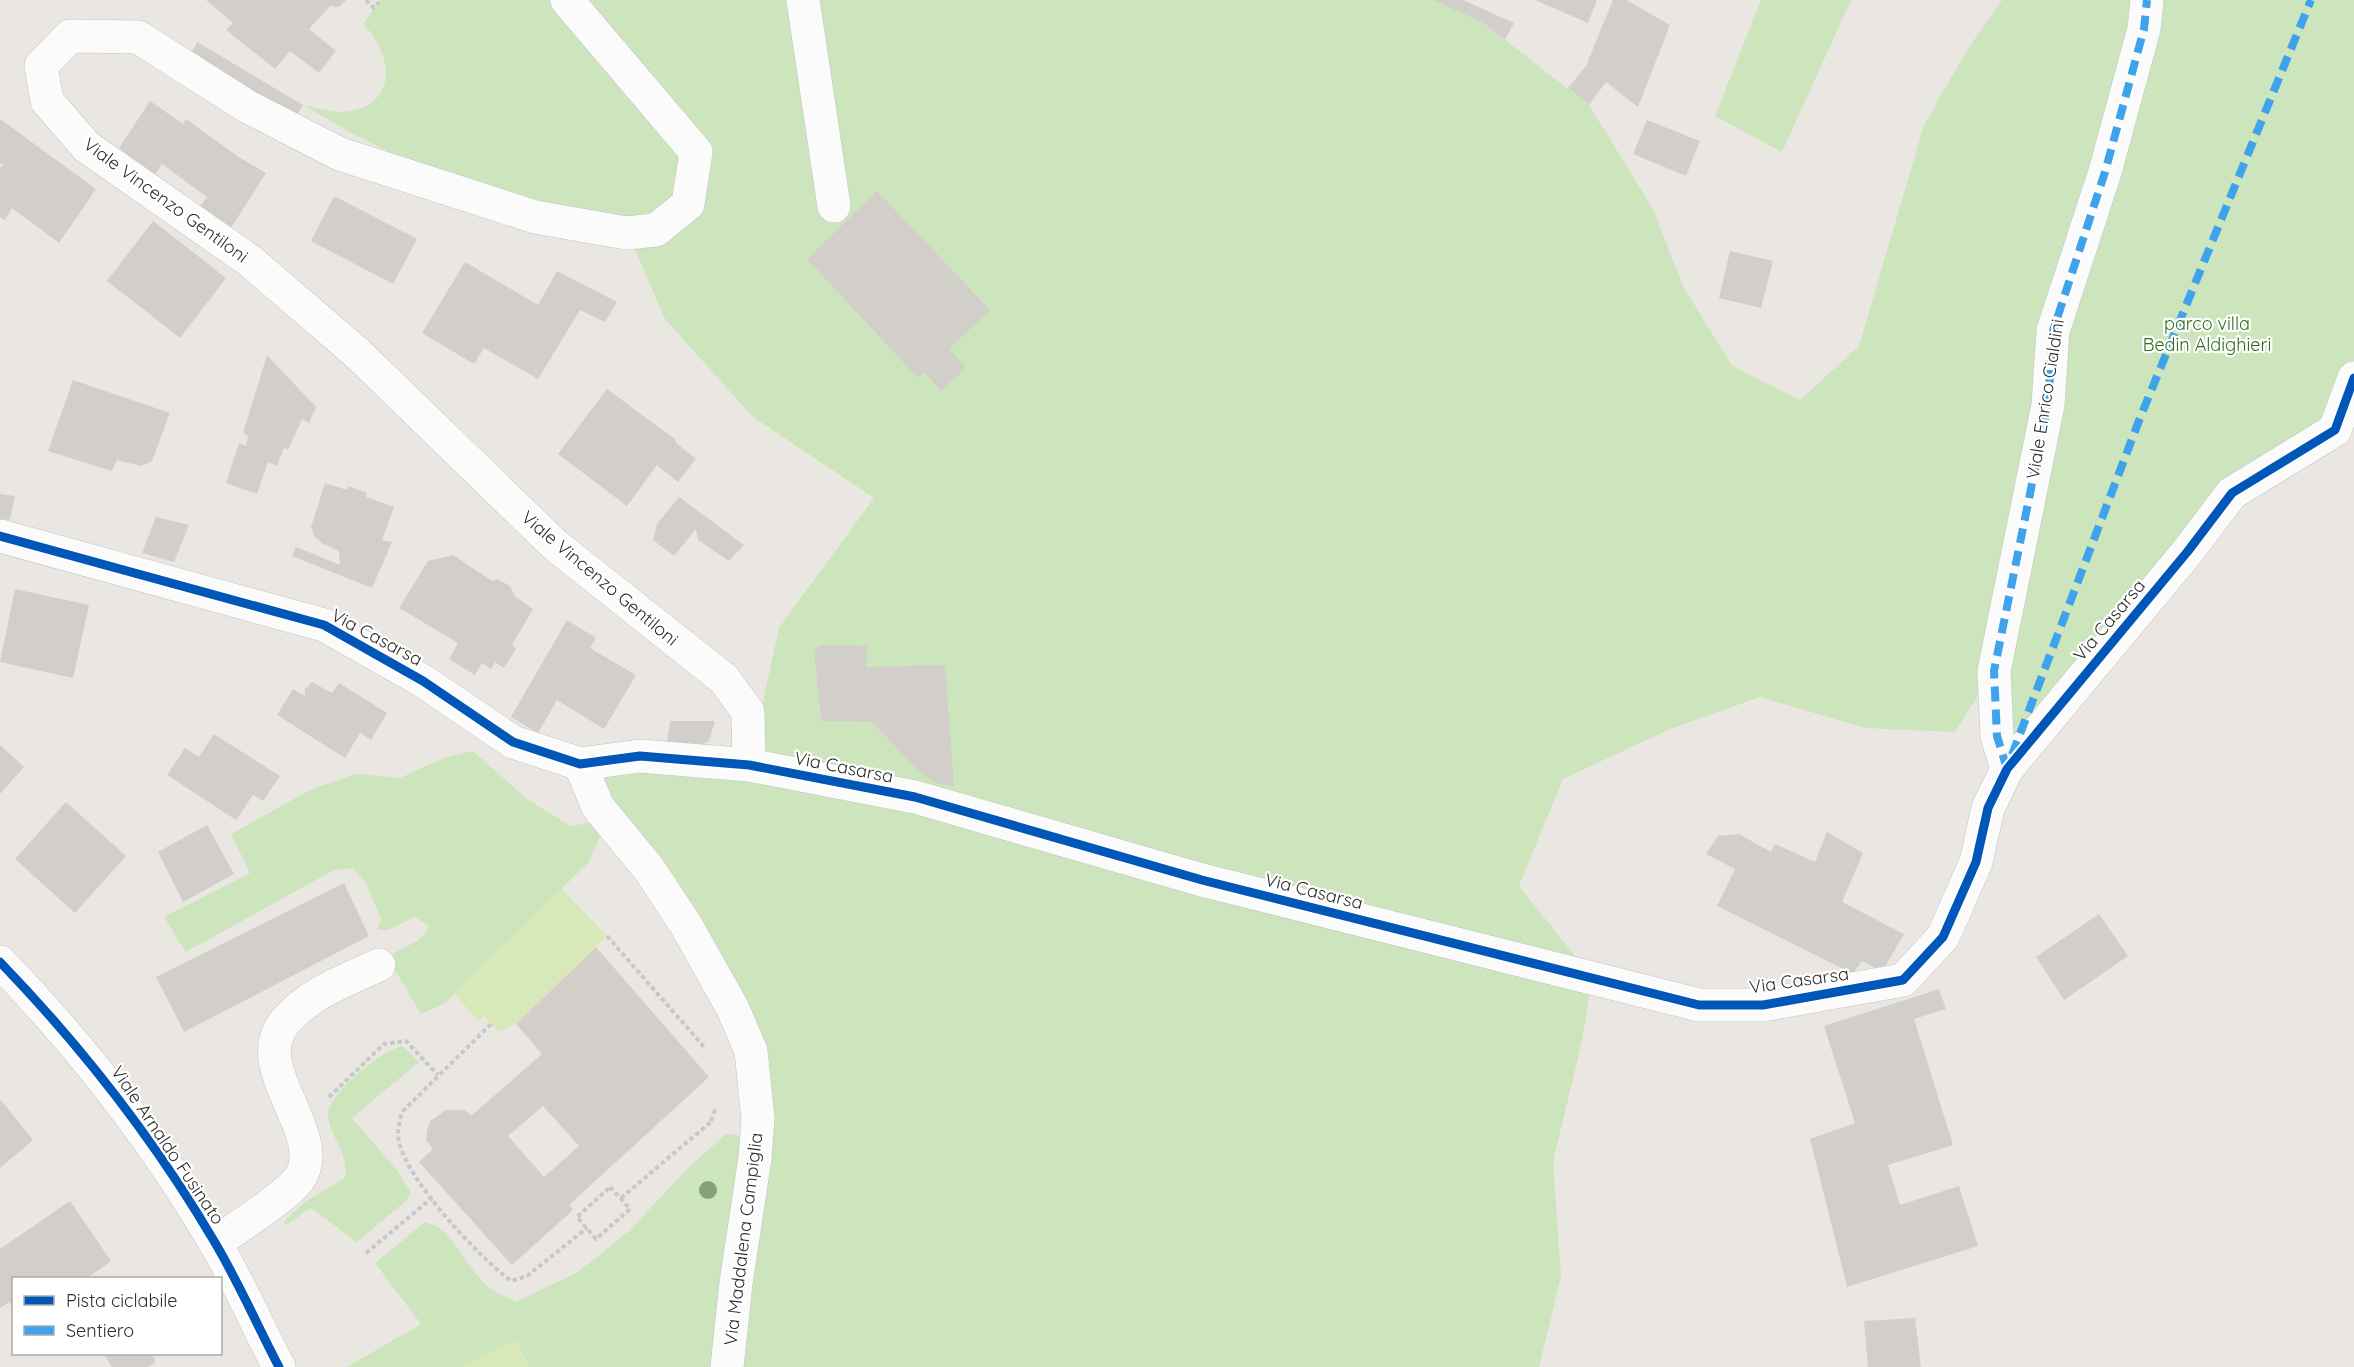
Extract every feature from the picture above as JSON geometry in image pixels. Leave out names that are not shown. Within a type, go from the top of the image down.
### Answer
[{"type":"street","name":"Viale Vincenzo Gentiloni","points":[[567,0],[696,152],[688,204],[656,230],[626,233],[536,217],[340,154],[248,107],[138,37],[70,36],[41,66],[47,101],[87,147],[259,269],[356,352],[555,545],[724,679],[748,712],[749,765]]},
{"type":"street","points":[[803,0],[834,206]]},
{"type":"street","name":"Viale Enrico Cialdini","points":[[2007,769],[1997,736],[1994,671],[2048,405],[2053,331],[2105,172],[2144,29],[2147,0]]},
{"type":"street","name":"Via Casarsa","points":[[0,536],[324,625],[423,681],[513,742],[580,764],[640,756],[749,765],[915,797],[1202,880],[1699,1005],[1752,1005],[1903,980],[1943,937],[1976,862],[1988,808],[2007,769],[2188,551],[2232,493],[2344,427],[2354,378]]},
{"type":"street","name":"Via Maddalena Campiglia","points":[[580,764],[598,807],[649,869],[686,925],[733,1009],[751,1051],[758,1119],[755,1158],[736,1282],[727,1367]]},
{"type":"street","name":"Viale Arnaldo Fusinato","points":[[0,962],[62,1027],[103,1077],[172,1174],[215,1243],[279,1367]]},
{"type":"street","name":"Viale Arnaldo Fusinato","points":[[215,1243],[299,1179],[307,1157],[304,1138],[288,1104],[276,1065],[277,1041],[284,1023],[318,993],[379,965]]},
{"type":"path","points":[[366,0],[374,8],[381,0]]},
{"type":"path","points":[[607,936],[711,1055]]},
{"type":"path","points":[[491,1024],[403,1111],[398,1125],[399,1141],[405,1159],[418,1182],[498,1272],[511,1281],[526,1276],[587,1228]]},
{"type":"path","points":[[621,1198],[711,1121],[717,1104]]},
{"type":"path","points":[[711,1121],[758,1119]]},
{"type":"path","points":[[610,1187],[630,1209],[596,1239],[587,1228],[577,1217],[610,1187]]},
{"type":"path","points":[[366,1253],[432,1198]]},
{"type":"green space","name":"parco villa Bedin Aldighieri","points":[[381,0],[1453,0],[1589,105],[1653,209],[1683,286],[1732,366],[1800,400],[1859,346],[1924,125],[1967,50],[2002,0],[2354,0],[2354,378],[2335,430],[2232,493],[2007,769],[1993,672],[1955,732],[1865,728],[1760,697],[1670,729],[1563,779],[1519,886],[1592,977],[1582,1041],[1553,1162],[1561,1276],[1539,1367],[529,1367],[516,1341],[461,1367],[347,1367],[421,1324],[375,1263],[425,1222],[443,1231],[487,1285],[516,1302],[578,1272],[629,1231],[688,1168],[726,1134],[743,1136],[751,1051],[608,820],[588,863],[445,1003],[421,1014],[395,970],[394,953],[419,940],[429,927],[415,917],[388,930],[377,930],[381,919],[366,884],[353,868],[334,870],[186,952],[164,917],[250,873],[231,834],[312,789],[356,774],[400,778],[443,758],[473,751],[528,800],[571,826],[608,819],[580,764],[749,765],[779,628],[874,498],[752,416],[665,319],[620,215],[545,202],[424,169],[353,134],[303,105],[344,112],[366,106],[377,97],[383,87],[386,74],[384,61],[373,35],[363,24]]},
{"type":"green space","points":[[1761,0],[1851,0],[1782,152],[1715,116]]},
{"type":"green space","points":[[562,889],[607,936],[516,1024],[498,1032],[484,1016],[478,1021],[454,993]]},
{"type":"green space","points":[[403,1046],[419,1062],[352,1118],[394,1167],[411,1192],[407,1200],[357,1242],[311,1208],[286,1225],[284,1221],[306,1201],[345,1178],[346,1169],[342,1153],[332,1132],[328,1116],[336,1097],[357,1074],[370,1064]]},
{"type":"green space","points":[[516,1341],[528,1367],[461,1367]]},
{"type":"building","points":[[206,0],[346,0],[339,7],[330,6],[309,29],[336,51],[319,73],[290,51],[275,69],[226,30],[233,23]]},
{"type":"building","points":[[1433,0],[1463,0],[1514,23],[1505,40],[1482,22]]},
{"type":"building","points":[[1535,0],[1597,0],[1588,23]]},
{"type":"building","points":[[1613,0],[1626,0],[1670,25],[1638,107],[1606,82],[1589,105],[1568,88],[1586,66]]},
{"type":"building","points":[[197,42],[303,105],[296,116],[191,54]]},
{"type":"building","points":[[150,101],[183,124],[186,119],[237,156],[266,173],[231,228],[200,206],[207,197],[162,164],[155,175],[119,148]]},
{"type":"building","points":[[0,119],[96,189],[59,243],[12,208],[5,220],[0,217],[0,168],[3,165],[0,163]]},
{"type":"building","points":[[1647,120],[1700,141],[1686,176],[1633,154]]},
{"type":"building","points":[[877,191],[990,310],[949,349],[966,368],[941,391],[924,372],[918,378],[807,259]]},
{"type":"building","points":[[334,196],[417,239],[393,284],[311,241]]},
{"type":"building","points":[[153,221],[226,278],[180,338],[107,281]]},
{"type":"building","points":[[1730,251],[1773,261],[1761,308],[1719,298]]},
{"type":"building","points":[[465,262],[538,305],[557,271],[617,302],[605,322],[580,310],[538,379],[484,348],[474,364],[422,333]]},
{"type":"building","points":[[267,355],[316,407],[309,423],[302,419],[288,450],[284,448],[277,466],[268,462],[257,494],[226,483],[239,443],[246,446],[248,436],[243,433]]},
{"type":"building","points":[[73,380],[170,413],[152,461],[141,466],[117,460],[112,471],[48,451]]},
{"type":"building","points":[[607,389],[676,440],[675,442],[696,459],[678,482],[657,465],[627,506],[558,454]]},
{"type":"building","points":[[325,483],[347,490],[348,486],[367,493],[366,497],[394,507],[382,540],[392,542],[372,588],[292,556],[296,547],[340,565],[339,551],[322,543],[314,536],[311,527]]},
{"type":"building","points":[[0,494],[15,496],[10,520],[0,519]]},
{"type":"building","points":[[679,497],[744,545],[729,561],[698,540],[696,529],[674,556],[653,540],[657,524]]},
{"type":"building","points":[[156,517],[189,525],[174,562],[142,553]]},
{"type":"building","points":[[453,555],[492,581],[497,579],[510,586],[515,596],[533,609],[512,645],[516,649],[504,668],[495,662],[491,669],[482,663],[475,675],[449,659],[458,643],[399,608],[428,561]]},
{"type":"building","points":[[15,589],[89,605],[73,678],[0,662]]},
{"type":"building","points":[[567,620],[596,638],[590,648],[636,675],[604,729],[557,700],[538,733],[511,717]]},
{"type":"building","points":[[820,645],[867,646],[866,667],[945,665],[954,786],[936,783],[920,772],[872,722],[821,721],[814,650]]},
{"type":"building","points":[[312,682],[332,693],[339,683],[387,713],[371,740],[360,733],[345,758],[277,715],[293,689],[305,696],[305,689]]},
{"type":"building","points":[[670,721],[715,721],[709,741],[696,748],[666,749]]},
{"type":"building","points":[[214,734],[280,776],[263,801],[253,795],[236,820],[167,775],[185,748],[199,757]]},
{"type":"building","points":[[0,745],[24,767],[0,794]]},
{"type":"building","points":[[66,802],[126,856],[75,913],[15,859]]},
{"type":"building","points":[[207,825],[234,874],[183,902],[158,852]]},
{"type":"building","points":[[1827,832],[1863,853],[1842,902],[1904,934],[1882,972],[1862,961],[1853,974],[1717,906],[1735,869],[1706,854],[1718,836],[1739,834],[1771,852],[1775,844],[1815,862]]},
{"type":"building","points":[[344,883],[369,936],[184,1032],[156,977]]},
{"type":"building","points":[[2099,914],[2128,956],[2064,1000],[2036,957]]},
{"type":"building","points":[[596,947],[709,1077],[569,1205],[573,1210],[512,1265],[419,1162],[433,1149],[426,1141],[430,1121],[446,1110],[464,1110],[472,1115],[542,1054],[516,1024]],"holes":[[[543,1106],[579,1146],[544,1177],[508,1136]]]},
{"type":"building","points":[[1939,989],[1946,1009],[1914,1019],[1953,1145],[1888,1165],[1900,1205],[1959,1186],[1978,1246],[1847,1287],[1810,1139],[1855,1123],[1824,1026]]},
{"type":"building","points":[[0,1099],[33,1140],[0,1168]]},
{"type":"building","points":[[70,1201],[111,1261],[88,1277],[12,1277],[12,1306],[9,1302],[0,1308],[0,1249]]},
{"type":"building","points":[[1915,1318],[1921,1367],[1868,1367],[1864,1321]]},
{"type":"building","points":[[105,1355],[152,1355],[156,1362],[147,1367],[112,1367]]},
{"type":"marked path","points":[[2007,769],[1997,736],[1994,671],[2048,405],[2053,331],[2105,172],[2144,29],[2147,0]]},
{"type":"marked path","points":[[2012,755],[2140,418],[2311,0]]},
{"type":"cycle path","points":[[0,536],[324,625],[423,681],[513,742],[580,764],[640,756],[749,765],[915,797],[1202,880],[1699,1005],[1763,1005],[1903,980],[1943,937],[1976,862],[1988,808],[2007,769],[2188,551],[2232,493],[2335,430],[2354,378]]},
{"type":"cycle path","points":[[0,962],[88,1061],[167,1166],[223,1256],[279,1367]]}]
